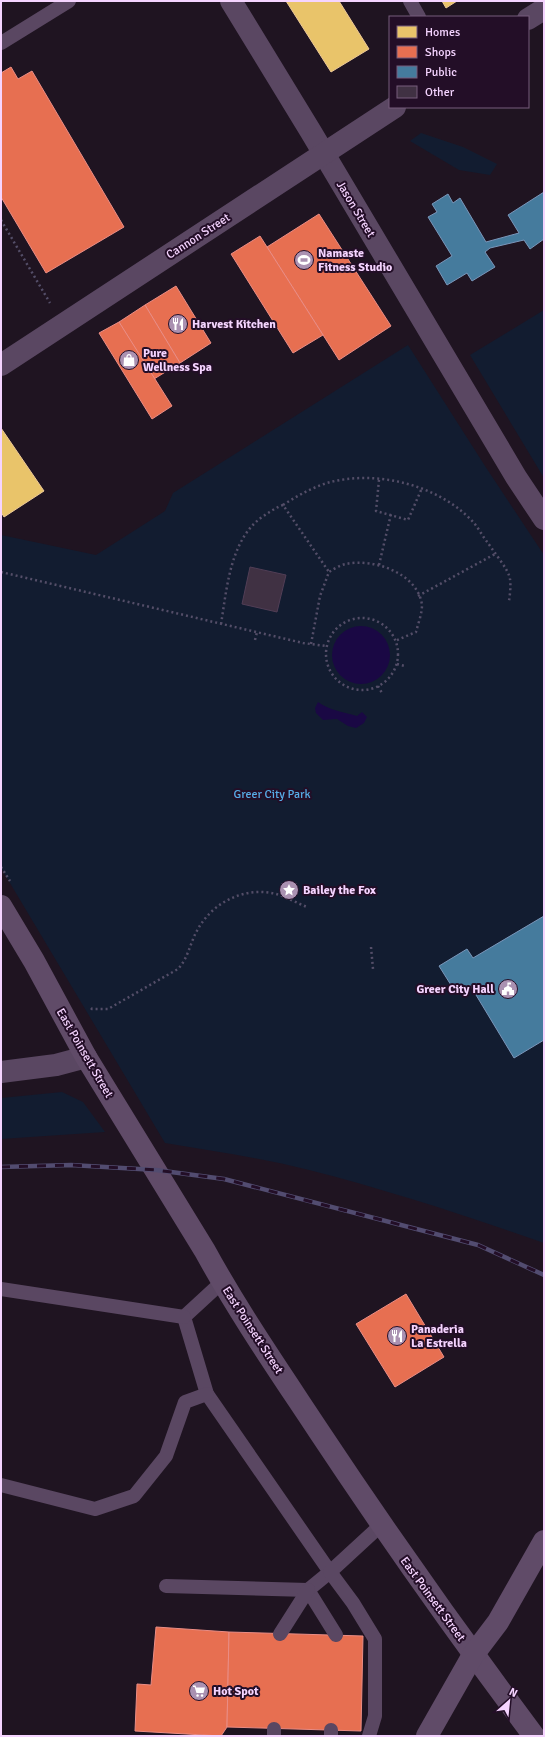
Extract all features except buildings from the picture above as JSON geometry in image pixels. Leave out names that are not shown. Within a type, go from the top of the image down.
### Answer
[{"type":"main road","name":"East Poinsett Street","points":[[1,906],[34,961],[86,1057],[205,1251],[222,1282],[381,1525],[473,1655],[534,1736]]},
{"type":"main road","points":[[427,1736],[473,1655],[498,1622],[544,1541]]},
{"type":"street","name":"Jason Street","points":[[231,1],[516,477],[544,519]]},
{"type":"street","points":[[529,18],[544,9]]},
{"type":"street","name":"Cannon Street","points":[[1,365],[393,108]]},
{"type":"street","points":[[1,1072],[56,1065],[86,1057]]},
{"type":"lane","points":[[1,43],[69,1]]},
{"type":"lane","points":[[410,1],[418,16]]},
{"type":"lane","points":[[184,1317],[222,1282]]},
{"type":"lane","points":[[1,1289],[184,1317]]},
{"type":"lane","points":[[184,1317],[207,1394],[353,1603],[375,1639],[375,1716],[369,1736]]},
{"type":"lane","points":[[1,1485],[95,1510],[134,1496],[166,1456],[185,1402],[207,1394]]},
{"type":"lane","points":[[280,1634],[308,1590],[381,1525]]},
{"type":"lane","points":[[166,1586],[308,1590]]},
{"type":"lane","points":[[308,1590],[336,1635]]},
{"type":"path","points":[[1,220],[50,303]]},
{"type":"path","points":[[221,624],[231,572],[240,542],[261,517],[301,493],[328,483],[350,480],[400,482],[422,488],[445,500],[474,523],[511,578],[509,600]]},
{"type":"path","points":[[378,480],[376,510],[408,520],[422,488]]},
{"type":"path","points":[[283,505],[329,572]]},
{"type":"path","points":[[379,566],[391,514]]},
{"type":"path","points":[[418,596],[495,554]]},
{"type":"path","points":[[311,644],[320,596],[329,572],[344,564],[363,563],[397,572],[413,585],[422,605],[416,632],[395,641]]},
{"type":"path","points":[[1,572],[221,624],[326,646]]},
{"type":"path","points":[[359,618],[370,619],[381,624],[390,631],[398,652],[397,664],[392,675],[383,684],[372,690],[359,691],[347,688],[336,681],[329,670],[325,658],[326,646],[330,635],[338,626],[359,618]]},
{"type":"path","points":[[256,640],[257,632]]},
{"type":"path","points":[[397,664],[405,666]]},
{"type":"path","points":[[378,686],[382,693]]},
{"type":"path","points":[[1,866],[13,887]]},
{"type":"path","points":[[87,1004],[92,1009],[108,1009],[178,969],[186,961],[192,943],[201,924],[209,913],[223,901],[242,894],[262,892],[276,894],[307,907]]},
{"type":"path","points":[[371,947],[373,969]]},
{"type":"green space","points":[[421,133],[463,147],[497,164],[490,175],[459,170],[410,141]]},
{"type":"green space","points":[[544,310],[544,478],[470,355]]},
{"type":"green space","name":"Greer City Park","points":[[408,345],[544,555],[544,1243],[427,1204],[309,1170],[237,1155],[165,1143],[1,868],[1,535],[96,555],[165,511],[173,493]]},
{"type":"green space","points":[[62,1092],[83,1102],[105,1132],[1,1139],[1,1098]]},
{"type":"shaded area","points":[[355,626],[367,626],[382,634],[390,649],[390,661],[382,676],[367,684],[355,684],[340,676],[332,661],[332,649],[340,634]]},
{"type":"shaded area","points":[[318,702],[331,709],[357,716],[362,712],[367,717],[364,723],[356,728],[348,726],[337,719],[323,720],[316,713],[315,708]]},
{"type":"railway","points":[[1,1167],[71,1165],[156,1170],[224,1179],[478,1245],[544,1275]]},
{"type":"place","name":"Namaste Fitness Studio","points":[[304,260]]},
{"type":"place","name":"Harvest Kitchen","points":[[178,324]]},
{"type":"place","name":"Pure Wellness Spa","points":[[129,360]]},
{"type":"place","name":"Bailey the Fox","points":[[289,890]]},
{"type":"place","name":"Greer City Hall","points":[[508,989]]},
{"type":"place","name":"Panaderia La Estrella","points":[[397,1336]]},
{"type":"place","name":"Hot Spot","points":[[199,1691]]}]
